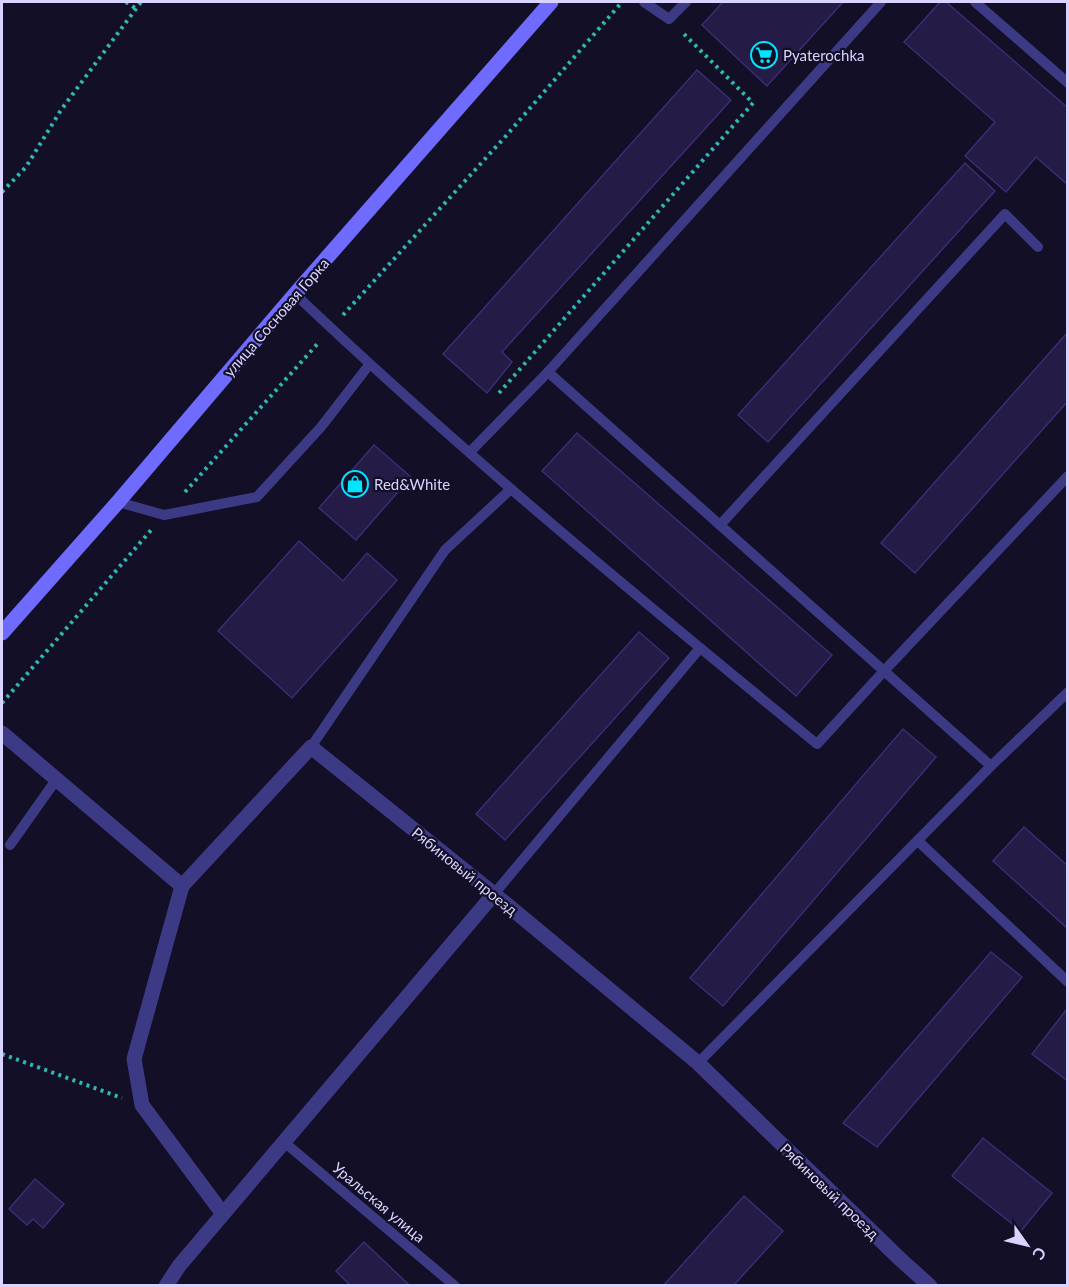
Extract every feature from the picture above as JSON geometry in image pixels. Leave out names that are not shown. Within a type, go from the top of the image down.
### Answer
[{"type":"main road","name":"улица Сосновая Горка","points":[[2,633],[551,2]]},
{"type":"street","points":[[2,733],[182,886]]},
{"type":"street","points":[[223,1214],[142,1106],[134,1059],[182,886],[310,747]]},
{"type":"street","name":"Рябиновый проезд","points":[[310,747],[494,894],[698,1063],[930,1286]]},
{"type":"street","points":[[166,1286],[179,1266],[494,894]]},
{"type":"lane","points":[[644,2],[669,19],[686,2]]},
{"type":"lane","points":[[470,452],[548,372],[881,2]]},
{"type":"lane","points":[[975,2],[1068,83]]},
{"type":"lane","points":[[720,525],[1005,214],[1038,247]]},
{"type":"lane","points":[[295,294],[369,365],[511,489],[817,744],[1068,476]]},
{"type":"lane","points":[[118,502],[164,515],[257,496],[321,428],[369,365]]},
{"type":"lane","points":[[548,372],[991,766]]},
{"type":"lane","points":[[310,747],[445,550],[511,489]]},
{"type":"lane","points":[[494,894],[700,648]]},
{"type":"lane","points":[[698,1063],[991,766],[1068,692]]},
{"type":"lane","points":[[10,845],[56,780]]},
{"type":"lane","points":[[918,841],[1068,982]]},
{"type":"lane","name":"Уральская улица","points":[[284,1142],[454,1286]]},
{"type":"path","points":[[126,2],[135,8]]},
{"type":"path","points":[[2,192],[26,167],[61,110],[141,2]]},
{"type":"path","points":[[2,703],[62,630],[505,137],[622,2]]},
{"type":"path","points":[[496,397],[753,103],[669,19]]},
{"type":"path","points":[[2,1054],[142,1106]]},
{"type":"building","name":"Pyaterochka","points":[[723,2],[843,2],[767,86],[702,25]]},
{"type":"building","points":[[940,2],[946,2],[1068,108],[1068,185],[1036,157],[1006,192],[965,156],[995,122],[904,42]]},
{"type":"building","points":[[697,70],[731,100],[502,352],[512,362],[487,393],[443,354]]},
{"type":"building","points":[[965,163],[995,191],[768,442],[738,415]]},
{"type":"building","points":[[1068,332],[1068,401],[915,573],[881,543]]},
{"type":"building","points":[[577,433],[832,655],[796,696],[542,471]]},
{"type":"building","points":[[374,445],[411,477],[356,540],[319,508]]},
{"type":"building","points":[[299,541],[343,581],[367,553],[397,580],[292,698],[218,631]]},
{"type":"building","points":[[639,632],[669,658],[505,840],[476,814]]},
{"type":"building","points":[[903,729],[936,757],[723,1006],[690,978]]},
{"type":"building","points":[[1024,827],[1068,866],[1068,929],[993,861]]},
{"type":"building","points":[[991,952],[1022,977],[877,1147],[843,1123]]},
{"type":"building","points":[[1068,1009],[1068,1081],[1032,1054]]},
{"type":"building","points":[[983,1138],[1052,1193],[1021,1231],[952,1176]]},
{"type":"building","points":[[35,1179],[64,1204],[43,1228],[33,1219],[27,1225],[9,1209]]},
{"type":"building","points":[[744,1196],[783,1231],[733,1286],[663,1286]]},
{"type":"building","points":[[364,1242],[408,1284],[407,1286],[351,1286],[336,1271]]},
{"type":"place","name":"Pyaterochka","points":[[764,55]]},
{"type":"place","name":"Red&White","points":[[355,484]]}]
